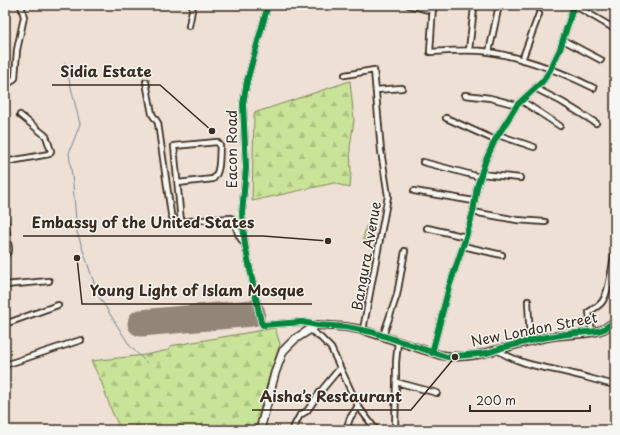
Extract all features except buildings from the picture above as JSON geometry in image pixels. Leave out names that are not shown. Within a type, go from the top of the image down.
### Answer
[{"type":"street","points":[[5,83],[11,82],[15,78],[17,50],[24,17],[21,5]]},
{"type":"street","points":[[189,26],[193,5]]},
{"type":"street","name":"Eacon Road","points":[[268,5],[246,81],[243,104],[246,168],[242,214],[245,245],[261,322],[263,325],[302,322],[316,325]]},
{"type":"street","points":[[409,5],[433,11]]},
{"type":"street","points":[[433,5],[430,52],[469,50],[489,52],[522,60],[575,78],[594,88]]},
{"type":"street","points":[[489,52],[499,5]]},
{"type":"street","points":[[432,353],[449,287],[466,237],[480,175],[495,140],[517,105],[542,81],[550,70],[563,40],[574,5],[615,29]]},
{"type":"street","points":[[469,50],[474,8]]},
{"type":"street","points":[[522,60],[539,14]]},
{"type":"street","points":[[563,40],[601,60]]},
{"type":"street","name":"Bangura Avenue","points":[[345,75],[373,70],[381,151],[388,196],[363,330]]},
{"type":"street","points":[[146,82],[152,114],[158,123],[171,214],[176,222],[231,218],[233,219],[239,236],[245,245]]},
{"type":"street","points":[[376,90],[402,88]]},
{"type":"street","points":[[535,88],[562,102],[596,123]]},
{"type":"street","points":[[465,95],[490,98],[517,105]]},
{"type":"street","points":[[522,101],[560,126]]},
{"type":"street","points":[[5,162],[49,154],[51,151],[46,136],[20,115]]},
{"type":"street","points":[[446,118],[495,140]]},
{"type":"street","points":[[498,135],[534,147]]},
{"type":"street","points":[[178,183],[213,179],[216,177],[220,145],[217,142],[174,146],[181,222]]},
{"type":"street","points":[[423,162],[480,175],[520,178]]},
{"type":"street","points":[[414,191],[474,201]]},
{"type":"street","points":[[472,212],[518,220],[546,222]]},
{"type":"street","points":[[5,217],[9,250],[8,253],[5,254]]},
{"type":"street","points":[[427,228],[466,237]]},
{"type":"street","points":[[463,246],[502,255]]},
{"type":"street","points":[[592,332],[589,312],[601,304],[604,298],[615,250]]},
{"type":"street","points":[[383,336],[397,295],[404,251]]},
{"type":"street","points":[[5,285],[49,281]]},
{"type":"street","points":[[528,301],[530,341]]},
{"type":"street","points":[[5,324],[58,305]]},
{"type":"street","name":"New London Street","points":[[316,325],[363,330],[432,353],[453,357],[487,353],[530,341],[567,334],[592,332],[604,329],[615,321]]},
{"type":"street","points":[[260,430],[281,355],[291,342],[316,325]]},
{"type":"street","points":[[309,329],[331,348],[358,406],[376,430]]},
{"type":"street","points":[[5,365],[80,340]]},
{"type":"street","points":[[395,430],[396,362],[398,341]]},
{"type":"street","points":[[497,350],[511,358],[538,368],[571,373],[615,385]]},
{"type":"street","points":[[292,430],[300,415],[307,411],[320,392],[340,368]]},
{"type":"street","points":[[396,382],[437,393]]},
{"type":"street","points":[[346,430],[350,418],[358,406]]},
{"type":"green space","points":[[350,81],[354,120],[350,147],[350,188],[334,183],[252,201],[254,113]]},
{"type":"green space","points":[[366,226],[373,227],[370,241],[363,239]]},
{"type":"green space","points":[[275,328],[280,344],[270,373],[255,430],[121,430],[91,361],[145,355],[169,350],[170,346]]},
{"type":"waterway","points":[[65,63],[80,124],[69,153],[77,232],[98,295],[130,346],[147,363]]},
{"type":"runway","points":[[141,323],[252,313]]},
{"type":"cycle path","points":[[268,5],[247,81],[243,104],[246,168],[242,214],[245,245],[261,322],[263,325],[302,322],[317,325],[346,327],[372,332],[447,357],[487,353],[541,338],[598,331],[604,329],[615,321]]},
{"type":"cycle path","points":[[432,353],[449,287],[473,212],[477,187],[485,162],[495,140],[517,105],[543,81],[550,70],[560,49],[574,5]]},
{"type":"place","name":"Sidia Estate","points":[[212,131]]},
{"type":"place","name":"Embassy of the United States","points":[[328,241]]},
{"type":"place","name":"Young Light of Islam Mosque","points":[[77,258]]},
{"type":"place","name":"Aisha’s Restaurant","points":[[455,357]]}]
